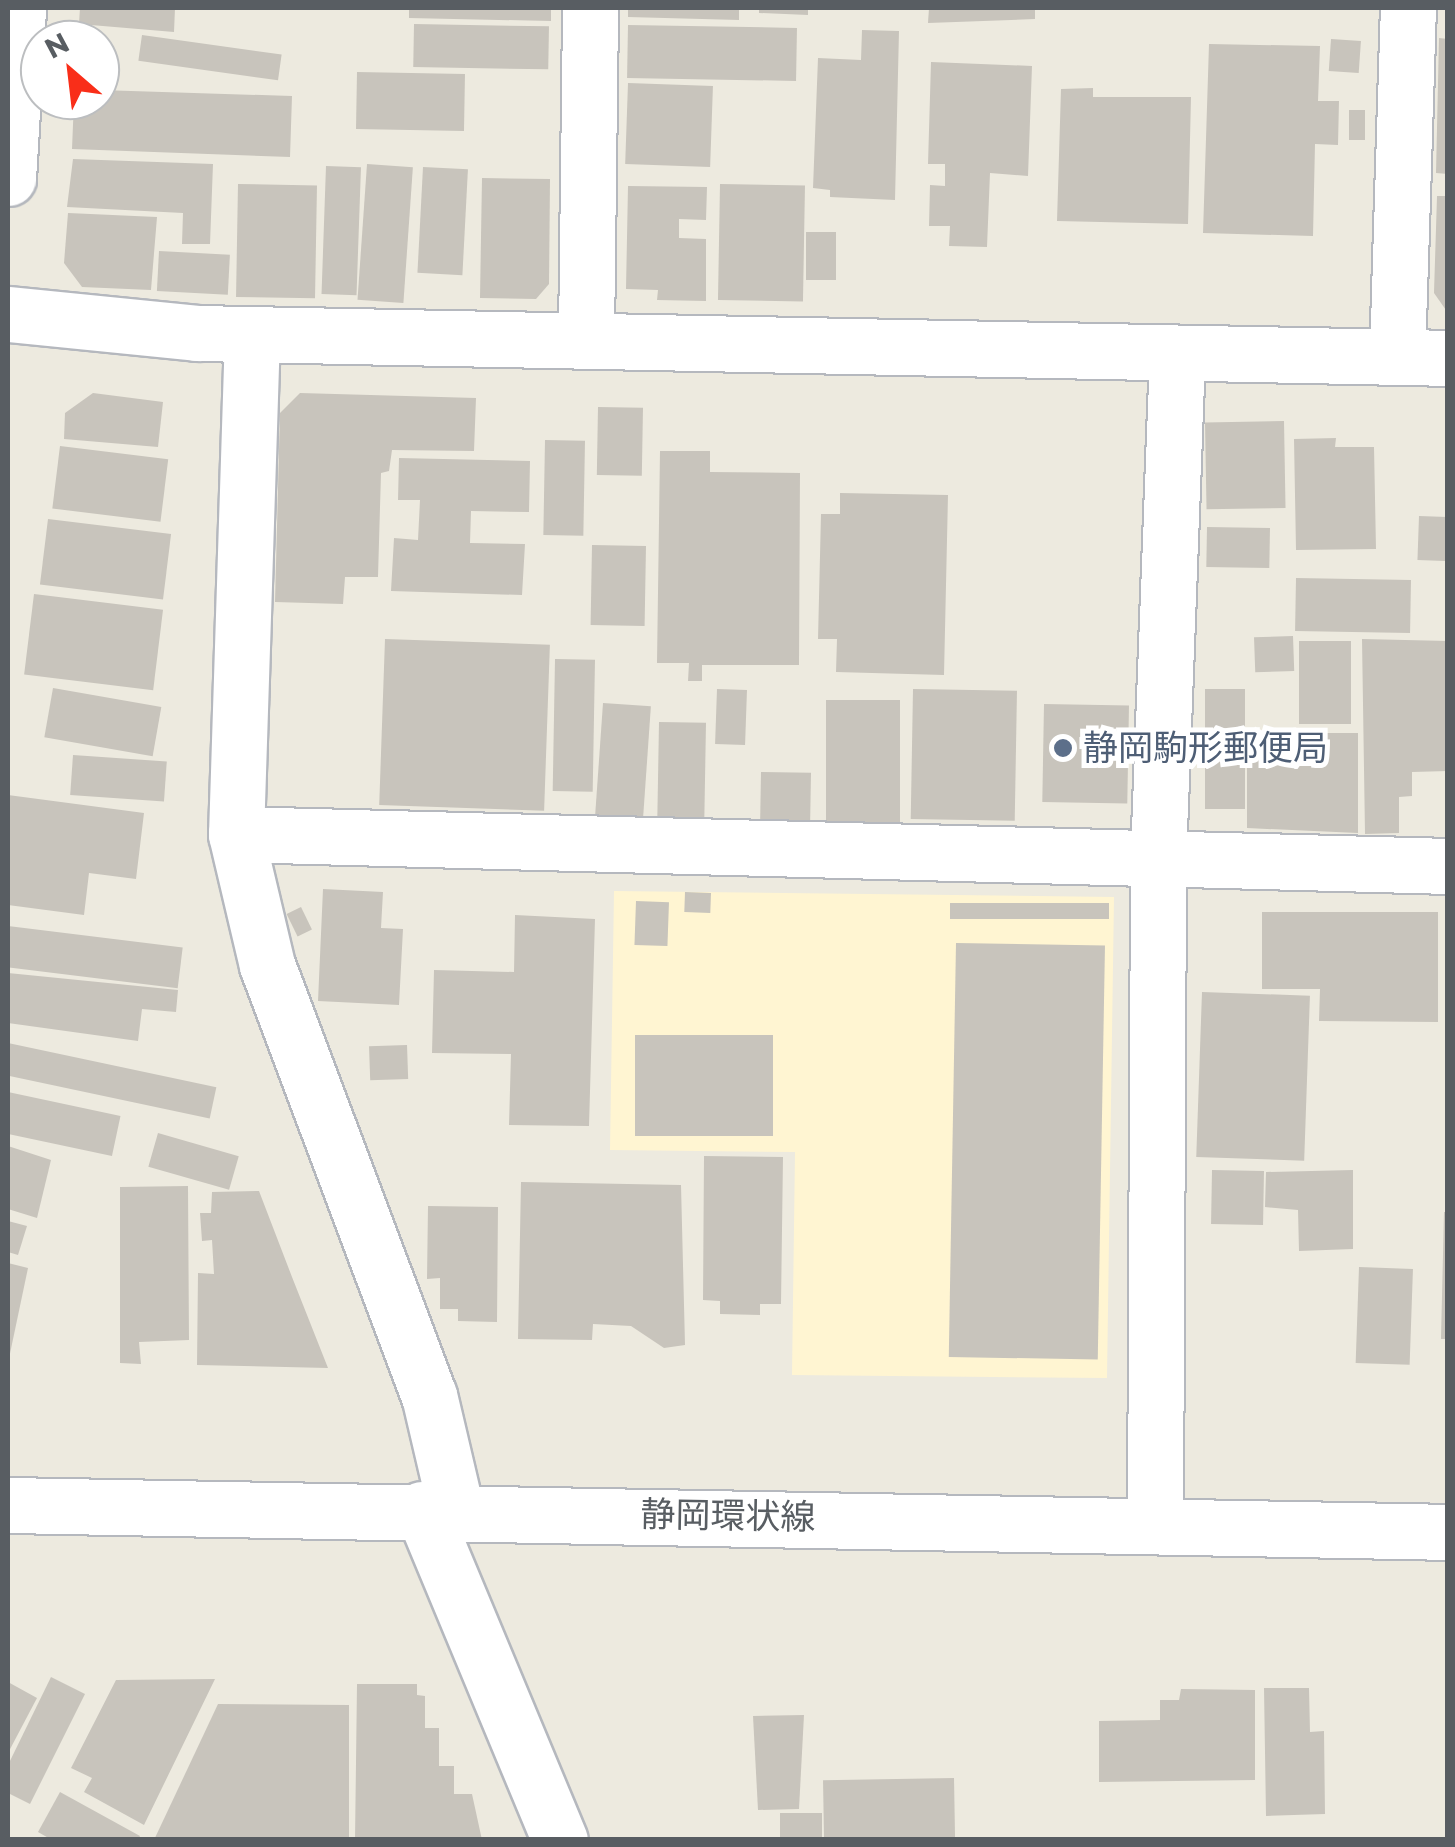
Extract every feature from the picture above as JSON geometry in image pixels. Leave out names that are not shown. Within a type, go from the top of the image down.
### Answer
[{"type":"street","points":[[8,178],[18,8]]},
{"type":"street","points":[[586,338],[590,8]]},
{"type":"street","points":[[8,314],[252,334],[586,338],[1177,356],[1422,357],[1408,8]]},
{"type":"street","points":[[252,334],[236,834],[267,965],[429,1395],[439,1510],[560,1840]]},
{"type":"street","points":[[1155,1526],[1158,858],[1177,356]]},
{"type":"street","points":[[236,834],[1448,866]]},
{"type":"street","name":"静岡環状線","points":[[8,1505],[439,1510],[1448,1532]]},
{"type":"shaded area","points":[[614,891],[1114,897],[1107,1378],[792,1375],[795,1152],[610,1150]]},
{"type":"building","points":[[80,8],[175,8],[174,32],[120,27],[120,20],[79,20]]},
{"type":"building","points":[[409,8],[551,8],[551,21],[409,18]]},
{"type":"building","points":[[628,8],[739,8],[739,20],[628,17]]},
{"type":"building","points":[[759,8],[808,8],[808,15],[759,13]]},
{"type":"building","points":[[929,8],[1035,8],[1035,19],[928,23]]},
{"type":"building","points":[[414,24],[549,26],[548,69],[413,67]]},
{"type":"building","points":[[628,25],[797,28],[796,81],[627,78]]},
{"type":"building","points":[[862,30],[899,31],[895,200],[830,197],[830,190],[813,188],[818,58],[861,60]]},
{"type":"building","points":[[142,35],[282,55],[278,80],[138,61]]},
{"type":"building","points":[[1439,38],[1448,39],[1448,174],[1436,173]]},
{"type":"building","points":[[1331,39],[1361,41],[1359,73],[1329,71]]},
{"type":"building","points":[[1209,44],[1320,46],[1318,101],[1339,101],[1338,145],[1315,144],[1313,236],[1203,233]]},
{"type":"building","points":[[931,62],[1032,66],[1028,176],[990,173],[987,247],[949,246],[950,226],[929,226],[930,185],[945,186],[945,164],[928,164]]},
{"type":"building","points":[[357,72],[465,74],[464,131],[356,129]]},
{"type":"building","points":[[628,83],[713,86],[710,167],[625,164]]},
{"type":"building","points":[[1093,88],[1093,97],[1191,97],[1188,224],[1057,221],[1061,89]]},
{"type":"building","points":[[120,91],[292,96],[290,157],[72,149],[73,120],[120,120]]},
{"type":"building","points":[[1349,110],[1365,110],[1365,140],[1349,140]]},
{"type":"building","points":[[73,159],[213,164],[210,244],[182,244],[183,213],[67,207]]},
{"type":"building","points":[[367,164],[413,167],[403,303],[358,300]]},
{"type":"building","points":[[326,166],[361,167],[357,295],[322,294]]},
{"type":"building","points":[[423,167],[468,169],[462,275],[417,273]]},
{"type":"building","points":[[482,178],[550,179],[549,284],[536,299],[480,298]]},
{"type":"building","points":[[238,184],[317,185],[315,298],[236,297]]},
{"type":"building","points":[[720,184],[805,185],[803,301],[718,300]]},
{"type":"building","points":[[628,186],[707,187],[706,220],[679,219],[679,238],[706,239],[706,301],[657,300],[658,290],[626,289]]},
{"type":"building","points":[[1437,196],[1448,196],[1448,313],[1434,293]]},
{"type":"building","points":[[68,213],[157,217],[151,290],[82,287],[64,263]]},
{"type":"building","points":[[806,232],[836,232],[836,280],[806,280]]},
{"type":"building","points":[[159,251],[230,255],[228,295],[157,291]]},
{"type":"building","points":[[93,393],[163,402],[158,447],[64,439],[65,413]]},
{"type":"building","points":[[300,393],[476,398],[474,451],[392,450],[389,471],[381,473],[378,577],[345,577],[343,604],[275,602],[280,413]]},
{"type":"building","points":[[598,407],[643,408],[642,476],[597,475]]},
{"type":"building","points":[[1284,421],[1286,508],[1207,509],[1205,422]]},
{"type":"building","points":[[1336,438],[1335,447],[1374,447],[1376,549],[1296,550],[1294,439]]},
{"type":"building","points":[[545,440],[585,441],[583,536],[543,535]]},
{"type":"building","points":[[60,446],[168,459],[161,522],[52,509]]},
{"type":"building","points":[[660,451],[710,451],[710,472],[800,473],[799,665],[702,665],[702,681],[688,681],[689,663],[657,663]]},
{"type":"building","points":[[399,458],[530,461],[529,512],[471,511],[470,543],[525,544],[522,595],[391,591],[394,538],[418,540],[420,500],[398,500]]},
{"type":"building","points":[[840,493],[948,495],[944,675],[836,672],[837,639],[818,639],[821,514],[840,514]]},
{"type":"building","points":[[1419,516],[1447,517],[1445,561],[1417,560]]},
{"type":"building","points":[[48,519],[171,534],[163,600],[40,585]]},
{"type":"building","points":[[1207,527],[1270,528],[1269,568],[1206,567]]},
{"type":"building","points":[[592,545],[646,546],[645,626],[591,625]]},
{"type":"building","points":[[1296,578],[1411,580],[1410,633],[1295,631]]},
{"type":"building","points":[[34,594],[163,610],[153,690],[24,674]]},
{"type":"building","points":[[1293,636],[1294,671],[1255,672],[1254,637]]},
{"type":"building","points":[[385,639],[550,645],[544,811],[379,805]]},
{"type":"building","points":[[1362,639],[1448,641],[1448,771],[1412,772],[1412,796],[1399,797],[1399,833],[1365,834]]},
{"type":"building","points":[[1299,641],[1351,641],[1351,724],[1299,724]]},
{"type":"building","points":[[555,659],[595,660],[593,792],[553,791]]},
{"type":"building","points":[[53,688],[161,707],[153,756],[44,737]]},
{"type":"building","points":[[717,689],[747,690],[745,745],[715,744]]},
{"type":"building","points":[[913,689],[1017,691],[1015,821],[911,819]]},
{"type":"building","points":[[1205,689],[1245,689],[1245,809],[1205,809]]},
{"type":"building","points":[[826,700],[900,700],[900,822],[826,822]]},
{"type":"building","points":[[603,703],[651,706],[643,821],[595,818]]},
{"type":"building","points":[[1044,704],[1129,705],[1127,803],[1042,802]]},
{"type":"building","points":[[659,722],[706,723],[704,819],[657,818]]},
{"type":"building","points":[[1296,733],[1358,733],[1358,833],[1247,828],[1247,750],[1296,750]]},
{"type":"building","points":[[73,755],[167,762],[164,801],[70,795]]},
{"type":"building","points":[[761,772],[811,773],[810,823],[760,822]]},
{"type":"building","points":[[8,795],[144,813],[136,879],[89,873],[84,915],[8,905]]},
{"type":"building","points":[[323,889],[383,892],[381,928],[403,929],[399,1005],[318,1001]]},
{"type":"building","points":[[685,892],[711,893],[710,913],[684,912]]},
{"type":"building","points":[[636,901],[669,902],[667,946],[634,945]]},
{"type":"building","points":[[950,903],[1109,903],[1109,919],[950,919]]},
{"type":"building","points":[[301,907],[312,929],[298,936],[287,914]]},
{"type":"building","points":[[1262,912],[1438,912],[1438,1022],[1319,1021],[1320,989],[1262,989]]},
{"type":"building","points":[[515,915],[595,919],[589,1126],[509,1125],[511,1054],[432,1053],[434,970],[514,972]]},
{"type":"building","points":[[8,926],[183,947],[178,988],[8,967]]},
{"type":"building","points":[[956,943],[1105,946],[1098,1360],[949,1357]]},
{"type":"building","points":[[8,973],[178,990],[176,1012],[142,1009],[138,1041],[8,1023]]},
{"type":"building","points":[[1202,992],[1310,996],[1304,1161],[1196,1157]]},
{"type":"building","points":[[635,1035],[773,1035],[773,1136],[635,1136]]},
{"type":"building","points":[[8,1043],[216,1087],[210,1119],[8,1076]]},
{"type":"building","points":[[407,1045],[408,1079],[370,1080],[369,1046]]},
{"type":"building","points":[[8,1092],[120,1116],[112,1156],[8,1134]]},
{"type":"building","points":[[158,1133],[239,1156],[229,1190],[148,1167]]},
{"type":"building","points":[[8,1146],[51,1160],[37,1218],[8,1209]]},
{"type":"building","points":[[704,1156],[783,1157],[781,1304],[760,1304],[760,1315],[720,1314],[720,1301],[703,1300]]},
{"type":"building","points":[[1212,1170],[1264,1171],[1263,1225],[1211,1224]]},
{"type":"building","points":[[1353,1170],[1353,1249],[1299,1251],[1298,1210],[1265,1207],[1266,1172]]},
{"type":"building","points":[[521,1182],[681,1185],[685,1345],[664,1348],[631,1326],[593,1324],[592,1340],[518,1339]]},
{"type":"building","points":[[188,1186],[189,1340],[139,1342],[141,1364],[120,1363],[120,1187]]},
{"type":"building","points":[[259,1191],[328,1368],[197,1365],[198,1273],[214,1274],[212,1240],[202,1241],[200,1213],[211,1213],[212,1192]]},
{"type":"building","points":[[428,1206],[498,1207],[497,1322],[458,1321],[458,1309],[440,1309],[440,1278],[427,1279]]},
{"type":"building","points":[[1444,1212],[1448,1212],[1448,1339],[1441,1339]]},
{"type":"building","points":[[8,1221],[27,1226],[18,1255],[8,1252]]},
{"type":"building","points":[[8,1263],[28,1268],[8,1363]]},
{"type":"building","points":[[1359,1267],[1413,1269],[1410,1365],[1356,1363]]},
{"type":"building","points":[[51,1677],[85,1694],[30,1804],[8,1793],[8,1765]]},
{"type":"building","points":[[215,1679],[144,1825],[84,1792],[92,1778],[71,1768],[116,1680]]},
{"type":"building","points":[[8,1682],[37,1698],[8,1753]]},
{"type":"building","points":[[357,1684],[417,1684],[417,1695],[425,1696],[425,1728],[439,1728],[439,1766],[454,1766],[454,1794],[472,1794],[482,1840],[355,1840]]},
{"type":"building","points":[[1264,1688],[1309,1688],[1310,1732],[1324,1731],[1325,1814],[1266,1816]]},
{"type":"building","points":[[1181,1689],[1255,1690],[1255,1780],[1099,1782],[1099,1721],[1160,1720],[1160,1700],[1179,1700]]},
{"type":"building","points":[[218,1704],[349,1705],[349,1840],[154,1840]]},
{"type":"building","points":[[804,1715],[799,1809],[758,1810],[753,1716]]},
{"type":"building","points":[[954,1778],[955,1840],[824,1840],[823,1780]]},
{"type":"building","points":[[60,1792],[140,1836],[138,1840],[52,1840],[38,1832]]},
{"type":"building","points":[[780,1813],[822,1813],[822,1840],[780,1840]]},
{"type":"place","name":"静岡駒形郵便局","points":[[1063,748]]}]
